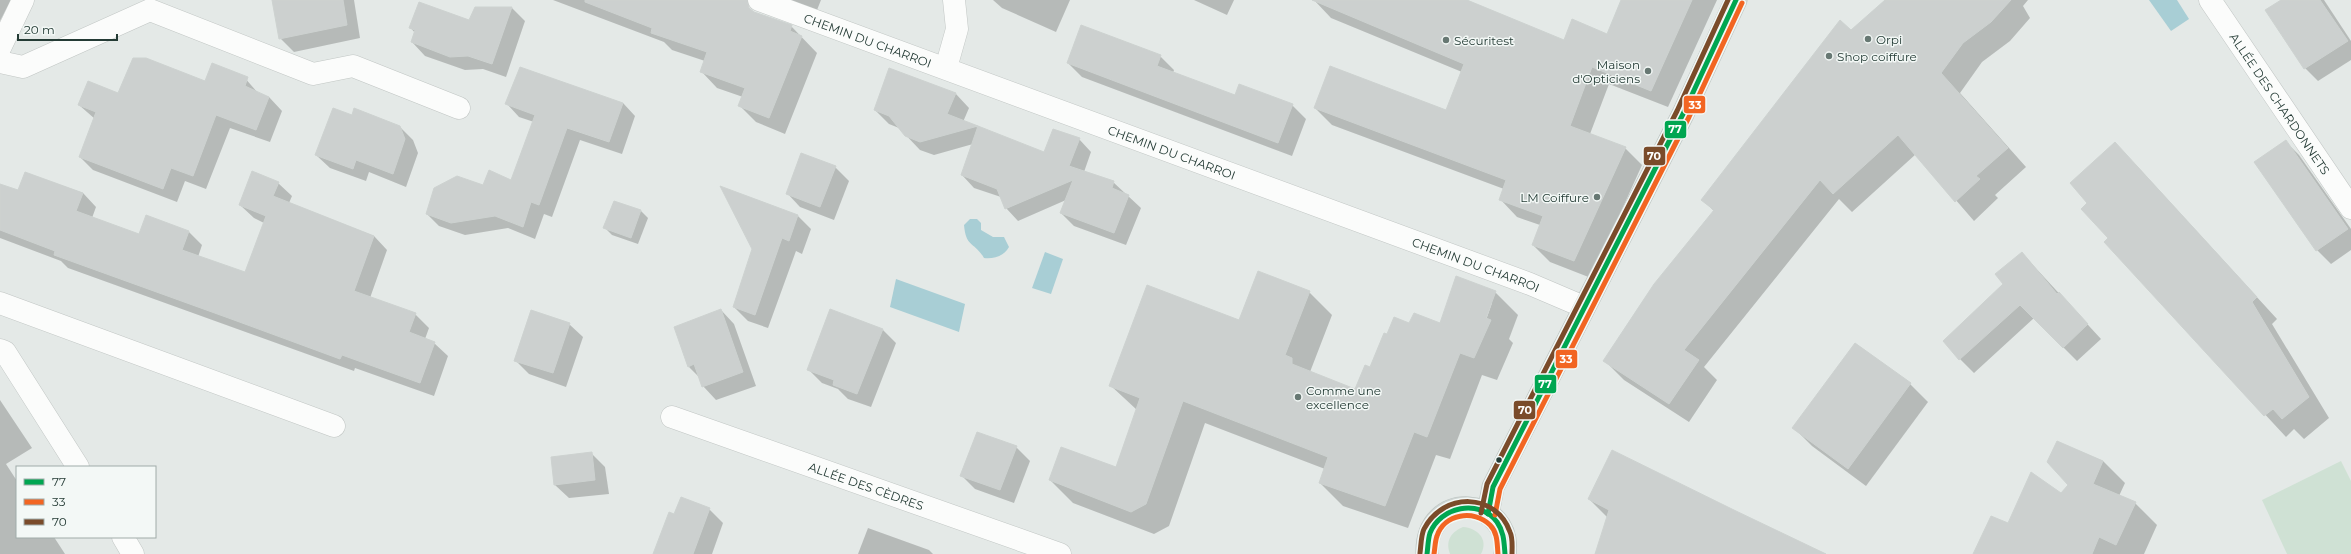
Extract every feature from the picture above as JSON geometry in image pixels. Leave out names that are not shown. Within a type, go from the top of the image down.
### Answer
[{"type":"main road","points":[[1488,514],[1493,486],[1683,114],[1736,0]]},
{"type":"main road","points":[[1427,554],[1426,541],[1431,528],[1438,518],[1450,510],[1469,508],[1488,514],[1497,522],[1504,533],[1505,554]]},
{"type":"street","points":[[0,48],[23,0]]},
{"type":"street","name":"CHEMIN DU CHARROI","points":[[759,0],[1530,284],[1584,307]]},
{"type":"street","points":[[946,68],[957,29],[954,0]]},
{"type":"street","name":"ALLÉE DES CHARDONNETS","points":[[2210,0],[2351,208]]},
{"type":"street","points":[[0,62],[23,67],[150,10],[313,74],[354,66],[459,108]]},
{"type":"street","points":[[0,303],[334,426]]},
{"type":"street","points":[[0,350],[5,352],[77,466]]},
{"type":"street","name":"ALLÉE DES CÈDRES","points":[[672,417],[1060,554]]},
{"type":"street","points":[[124,538],[134,554]]},
{"type":"green space","points":[[2341,461],[2351,481],[2351,554],[2287,554],[2262,500]]},
{"type":"green space","points":[[1463,527],[1477,532],[1483,539],[1484,544],[1481,554],[1450,554],[1448,545],[1450,538],[1452,534]]},
{"type":"water","points":[[2149,0],[2177,0],[2189,19],[2171,31]]},
{"type":"water","points":[[970,219],[977,219],[981,223],[981,230],[993,237],[1004,237],[1009,247],[1007,250],[998,256],[984,258],[969,241],[965,232],[964,225]]},
{"type":"water","points":[[1045,252],[1063,259],[1051,294],[1032,288]]},
{"type":"water","points":[[896,279],[965,304],[959,332],[890,307]]},
{"type":"building","points":[[272,0],[343,0],[347,25],[279,39]]},
{"type":"building","points":[[585,0],[747,0],[749,8],[754,12],[792,25],[790,31],[802,36],[769,118],[738,106],[745,88],[700,72],[707,52],[651,33],[652,28],[585,2]]},
{"type":"building","points":[[1312,0],[1467,0],[1564,40],[1572,19],[1607,34],[1621,0],[1692,0],[1651,91],[1592,67],[1570,126],[1626,147],[1574,261],[1532,245],[1543,216],[1499,200],[1506,180],[1314,108],[1330,66],[1446,110],[1464,64]]},
{"type":"building","points":[[1885,0],[2011,0],[1991,22],[1963,43],[1941,73],[2008,148],[1976,176],[1980,179],[1955,202],[1898,135],[1833,194],[1820,180],[1684,350],[1699,360],[1669,404],[1603,361],[1654,284],[1714,210],[1701,200],[1840,20],[1851,30]]},
{"type":"building","points":[[2281,0],[2320,0],[2348,41],[2304,69],[2265,10]]},
{"type":"building","points":[[419,2],[469,20],[475,7],[512,7],[492,64],[468,56],[450,57],[411,42],[415,30],[409,28]]},
{"type":"building","points":[[1081,25],[1161,55],[1157,66],[1235,95],[1239,84],[1293,104],[1278,143],[1067,63]]},
{"type":"building","points":[[133,58],[146,58],[205,81],[212,63],[248,77],[245,86],[269,97],[256,130],[216,115],[193,176],[171,168],[163,189],[79,157],[96,112],[78,105],[88,81],[118,93]]},
{"type":"building","points":[[520,67],[623,103],[609,142],[567,128],[539,205],[531,202],[523,227],[495,216],[451,223],[426,214],[434,188],[457,176],[483,185],[489,170],[511,180],[535,115],[505,104]]},
{"type":"building","points":[[889,68],[956,93],[947,114],[978,126],[920,142],[905,136],[889,116],[874,110]]},
{"type":"building","points":[[333,108],[352,115],[354,108],[400,126],[405,139],[393,174],[356,160],[353,169],[315,155]]},
{"type":"building","points":[[978,126],[1044,152],[1053,129],[1080,138],[1069,166],[1114,181],[1112,188],[1129,195],[1114,233],[1060,213],[1073,180],[1005,209],[997,189],[961,175]]},
{"type":"building","points":[[2286,140],[2348,229],[2316,251],[2254,162]]},
{"type":"building","points":[[2115,142],[2257,297],[2252,302],[2309,397],[2282,419],[2273,409],[2264,416],[2104,242],[2108,238],[2081,209],[2087,203],[2070,183]]},
{"type":"building","points":[[801,153],[836,166],[820,207],[786,194]]},
{"type":"building","points":[[252,171],[279,182],[273,196],[374,236],[354,291],[416,313],[409,332],[435,342],[420,383],[342,355],[340,359],[54,255],[55,251],[0,230],[0,184],[18,190],[25,172],[83,193],[76,211],[139,234],[146,215],[189,231],[182,250],[245,272],[266,216],[239,205]]},
{"type":"building","points":[[720,186],[798,215],[789,241],[782,238],[755,315],[733,307],[752,249]]},
{"type":"building","points":[[614,201],[641,210],[631,238],[603,228]]},
{"type":"building","points":[[2022,252],[2057,294],[2059,292],[2088,324],[2063,348],[2020,305],[1959,360],[1943,341],[2003,284],[1995,274]]},
{"type":"building","name":"Comme une excellence","points":[[1258,271],[1310,291],[1285,355],[1292,358],[1292,364],[1355,389],[1365,365],[1370,367],[1384,333],[1387,334],[1394,317],[1409,323],[1414,313],[1440,323],[1456,276],[1496,291],[1486,318],[1491,320],[1474,358],[1460,353],[1427,437],[1414,432],[1385,506],[1319,483],[1328,457],[1183,401],[1146,504],[1131,512],[1049,480],[1061,447],[1116,467],[1140,398],[1109,386],[1147,285],[1239,320]]},
{"type":"building","points":[[721,309],[743,372],[702,387],[694,364],[688,367],[674,327]]},
{"type":"building","points":[[830,309],[883,329],[857,394],[833,385],[834,380],[807,370]]},
{"type":"building","points":[[531,310],[570,323],[553,373],[514,361]]},
{"type":"building","points":[[1855,343],[1911,383],[1848,469],[1792,428]]},
{"type":"building","points":[[977,432],[1017,446],[1000,490],[960,476]]},
{"type":"building","points":[[2057,441],[2103,461],[2093,484],[2136,502],[2116,545],[2099,537],[2092,554],[1973,554],[1991,516],[2008,523],[2031,472],[2061,493],[2068,485],[2047,462]]},
{"type":"building","points":[[1612,450],[1826,554],[1595,554],[1609,510],[1588,499]]},
{"type":"building","points":[[592,452],[595,480],[554,485],[551,457]]},
{"type":"building","points":[[681,497],[710,508],[693,554],[653,554],[669,512],[674,514]]},
{"type":"transit line","name":"70","points":[[1481,513],[1487,484],[1677,111],[1728,0]]},
{"type":"transit line","name":"77","points":[[1488,514],[1493,487],[1683,114],[1736,0]]},
{"type":"transit line","name":"33","points":[[1495,515],[1500,489],[1689,117],[1742,3]]},
{"type":"transit line","name":"70","points":[[1420,553],[1423,531],[1433,517],[1443,508],[1456,503],[1469,502],[1482,504],[1493,509],[1503,519],[1511,534],[1512,554]]},
{"type":"transit line","name":"77","points":[[1427,554],[1429,535],[1435,524],[1442,517],[1451,512],[1471,508],[1480,510],[1497,522],[1502,533],[1505,554]]},
{"type":"transit line","name":"33","points":[[1434,554],[1436,538],[1441,529],[1446,523],[1460,516],[1476,517],[1490,525],[1493,528],[1497,539],[1498,554]]},
{"type":"place","name":"Orpi","points":[[1868,39]]},
{"type":"place","name":"Sécuritest","points":[[1446,40]]},
{"type":"place","name":"Shop coiffure","points":[[1829,56]]},
{"type":"place","name":"Maison d'Opticiens","points":[[1648,71]]},
{"type":"place","name":"LM Coiffure","points":[[1597,197]]},
{"type":"place","name":"Comme une excellence","points":[[1298,397]]}]
